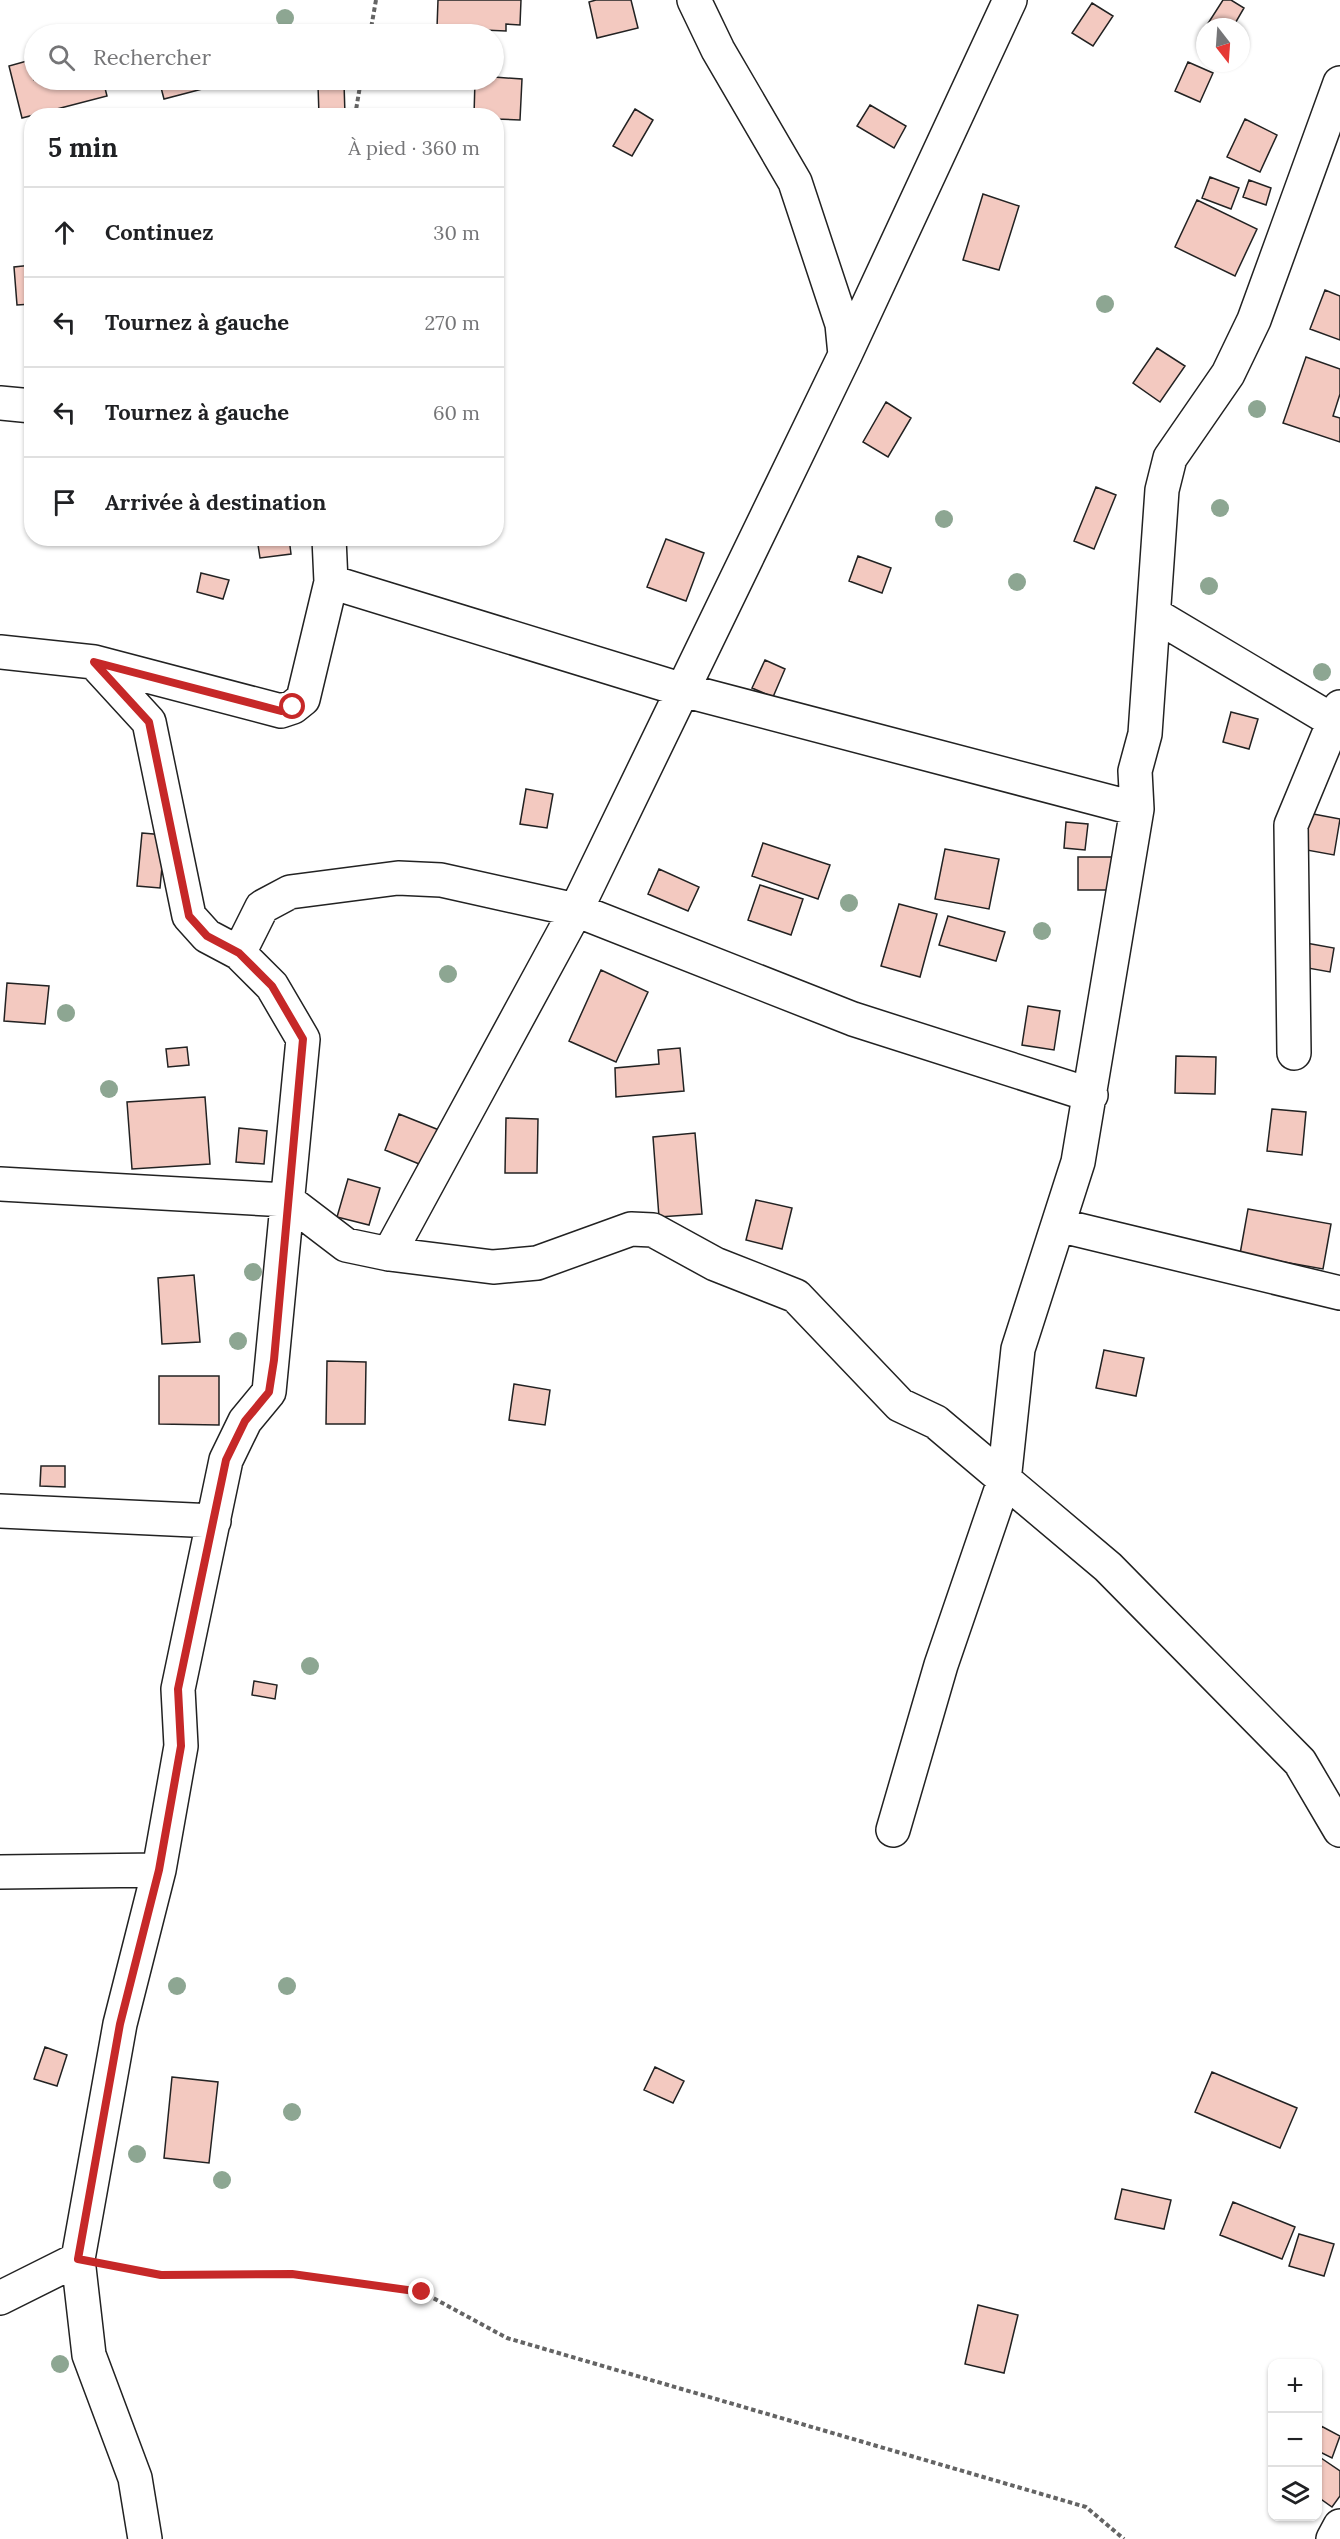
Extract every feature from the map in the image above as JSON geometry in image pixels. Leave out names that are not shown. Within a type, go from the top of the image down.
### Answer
[{"type":"street","points":[[694,0],[718,50],[795,182],[842,324],[845,355]]},
{"type":"street","points":[[389,1254],[576,910],[845,355],[1010,0]]},
{"type":"street","points":[[893,1830],[941,1665],[1004,1481],[1018,1349],[1078,1162],[1137,809],[1135,771],[1145,734],[1162,490],[1170,458],[1228,374],[1254,320],[1340,83]]},
{"type":"street","points":[[0,403],[24,405]]},
{"type":"street","points":[[0,652],[94,662],[281,711],[293,707],[303,699],[331,582],[329,546]]},
{"type":"street","points":[[331,582],[682,690],[1137,809]]},
{"type":"street","points":[[1155,615],[1337,718],[1291,825],[1294,1053]]},
{"type":"street","points":[[94,662],[149,722],[189,916],[207,936],[239,953],[272,986],[303,1039],[274,1360],[269,1392],[245,1421],[226,1460],[178,1689],[181,1746],[159,1870],[120,2024],[78,2259],[89,2355],[135,2478],[145,2539]]},
{"type":"street","points":[[239,953],[262,907],[290,892],[398,878],[441,880],[576,910],[853,1018],[1091,1095]]},
{"type":"street","points":[[0,1184],[287,1200],[346,1245],[389,1254],[493,1267],[537,1263],[631,1229],[653,1230],[715,1264],[796,1296],[900,1405],[936,1422],[1108,1567],[1300,1762],[1340,1830]]},
{"type":"street","points":[[1058,1225],[1340,1293]]},
{"type":"street","points":[[0,1511],[214,1521]]},
{"type":"street","points":[[0,1872],[159,1870]]},
{"type":"street","points":[[0,2298],[78,2259]]},
{"type":"street","points":[[1333,2539],[1340,2526]]},
{"type":"path","points":[[372,24],[376,0]]},
{"type":"path","points":[[356,108],[359,90]]},
{"type":"path","points":[[78,2259],[161,2275],[292,2274],[422,2292],[507,2338],[1086,2507],[1124,2539]]},
{"type":"building","points":[[438,0],[521,0],[520,25],[506,24],[506,31],[504,31],[504,24],[437,24]]},
{"type":"building","points":[[631,0],[638,28],[597,38],[589,2]]},
{"type":"building","points":[[1223,0],[1231,0],[1244,8],[1238,18],[1211,18]]},
{"type":"building","points":[[1092,3],[1113,16],[1093,46],[1072,33]]},
{"type":"building","points":[[24,62],[24,90],[106,90],[107,96],[61,108],[24,108],[24,117],[22,118],[9,66]]},
{"type":"building","points":[[1188,62],[1196,66],[1196,72],[1213,73],[1200,102],[1175,91]]},
{"type":"building","points":[[504,78],[522,79],[520,120],[504,119],[504,108],[474,108],[475,90],[504,90]]},
{"type":"building","points":[[162,90],[198,90],[164,99]]},
{"type":"building","points":[[318,90],[344,90],[345,108],[319,108]]},
{"type":"building","points":[[870,105],[906,126],[894,148],[857,126]]},
{"type":"building","points":[[635,109],[653,120],[632,156],[613,146]]},
{"type":"building","points":[[1245,119],[1277,135],[1260,172],[1227,157]]},
{"type":"building","points":[[1210,177],[1239,188],[1231,209],[1202,198]]},
{"type":"building","points":[[1249,180],[1271,188],[1266,205],[1243,197]]},
{"type":"building","points":[[983,194],[1019,206],[999,270],[963,260]]},
{"type":"building","points":[[1197,200],[1257,229],[1235,276],[1175,247]]},
{"type":"building","points":[[24,266],[24,305],[17,305],[14,267]]},
{"type":"building","points":[[1325,290],[1340,296],[1340,340],[1310,329]]},
{"type":"building","points":[[1157,348],[1185,366],[1160,402],[1133,383]]},
{"type":"building","points":[[1306,357],[1340,369],[1340,394],[1333,416],[1340,418],[1340,442],[1283,423]]},
{"type":"building","points":[[886,402],[911,418],[888,457],[863,442]]},
{"type":"building","points":[[1096,487],[1116,495],[1094,549],[1074,541]]},
{"type":"building","points":[[666,539],[704,553],[686,601],[647,587]]},
{"type":"building","points":[[258,546],[290,546],[291,554],[260,558]]},
{"type":"building","points":[[858,556],[891,568],[882,593],[849,581]]},
{"type":"building","points":[[201,573],[229,580],[223,599],[197,592]]},
{"type":"building","points":[[765,660],[785,669],[773,697],[752,688]]},
{"type":"building","points":[[1231,712],[1258,719],[1249,749],[1223,742]]},
{"type":"building","points":[[526,789],[553,794],[547,828],[520,824]]},
{"type":"building","points":[[1308,813],[1340,819],[1334,855],[1301,849]]},
{"type":"building","points":[[1066,822],[1088,824],[1085,850],[1064,848]]},
{"type":"building","points":[[142,833],[165,835],[160,888],[137,886]]},
{"type":"building","points":[[763,843],[830,865],[818,899],[752,876]]},
{"type":"building","points":[[945,849],[999,859],[989,909],[935,899]]},
{"type":"building","points":[[1078,857],[1114,857],[1114,890],[1078,890]]},
{"type":"building","points":[[659,869],[699,887],[688,911],[648,894]]},
{"type":"building","points":[[760,885],[803,899],[791,935],[748,920]]},
{"type":"building","points":[[899,904],[937,914],[920,977],[881,966]]},
{"type":"building","points":[[948,916],[1005,932],[996,961],[939,945]]},
{"type":"building","points":[[1306,943],[1334,948],[1330,972],[1302,967]]},
{"type":"building","points":[[601,970],[648,992],[616,1062],[569,1041]]},
{"type":"building","points":[[7,983],[49,986],[45,1024],[4,1021]]},
{"type":"building","points":[[1028,1006],[1060,1011],[1054,1050],[1022,1045]]},
{"type":"building","points":[[187,1047],[189,1065],[168,1067],[166,1049]]},
{"type":"building","points":[[680,1048],[684,1091],[616,1097],[615,1068],[659,1064],[658,1050]]},
{"type":"building","points":[[1176,1056],[1216,1057],[1215,1094],[1175,1093]]},
{"type":"building","points":[[205,1097],[210,1164],[132,1169],[127,1102]]},
{"type":"building","points":[[1272,1109],[1306,1112],[1302,1155],[1267,1151]]},
{"type":"building","points":[[399,1114],[439,1130],[424,1166],[385,1150]]},
{"type":"building","points":[[506,1118],[538,1119],[537,1173],[505,1173]]},
{"type":"building","points":[[239,1128],[267,1131],[264,1164],[236,1162]]},
{"type":"building","points":[[695,1133],[702,1214],[659,1217],[653,1137]]},
{"type":"building","points":[[348,1179],[380,1188],[369,1225],[337,1217]]},
{"type":"building","points":[[756,1200],[792,1208],[782,1249],[746,1240]]},
{"type":"building","points":[[1248,1209],[1331,1224],[1323,1269],[1240,1254]]},
{"type":"building","points":[[194,1275],[200,1342],[162,1344],[158,1278]]},
{"type":"building","points":[[1104,1350],[1144,1358],[1136,1396],[1096,1388]]},
{"type":"building","points":[[327,1361],[366,1362],[365,1424],[326,1424]]},
{"type":"building","points":[[159,1376],[219,1376],[219,1425],[159,1424]]},
{"type":"building","points":[[514,1384],[550,1390],[545,1425],[509,1420]]},
{"type":"building","points":[[41,1466],[65,1466],[65,1487],[40,1486]]},
{"type":"building","points":[[254,1681],[277,1685],[275,1699],[252,1695]]},
{"type":"building","points":[[45,2047],[67,2055],[57,2086],[34,2079]]},
{"type":"building","points":[[655,2067],[684,2081],[673,2103],[644,2090]]},
{"type":"building","points":[[1212,2072],[1297,2108],[1280,2148],[1195,2112]]},
{"type":"building","points":[[172,2077],[218,2082],[209,2163],[164,2158]]},
{"type":"building","points":[[1122,2189],[1171,2200],[1164,2229],[1115,2219]]},
{"type":"building","points":[[1233,2202],[1295,2227],[1282,2259],[1220,2235]]},
{"type":"building","points":[[1299,2234],[1334,2244],[1324,2276],[1289,2266]]},
{"type":"building","points":[[978,2305],[1018,2315],[1004,2373],[965,2364]]},
{"type":"building","points":[[1322,2427],[1340,2436],[1332,2458],[1322,2453]]},
{"type":"building","points":[[1322,2459],[1340,2471],[1340,2496],[1332,2507],[1322,2500]]},
{"type":"route","points":[[293,707],[281,711],[94,662],[149,722],[189,916],[207,936],[239,953],[272,986],[303,1039],[274,1360],[269,1392],[245,1421],[226,1460],[178,1689],[181,1746],[159,1870],[120,2024],[78,2259],[161,2275],[292,2274],[422,2292]]}]
